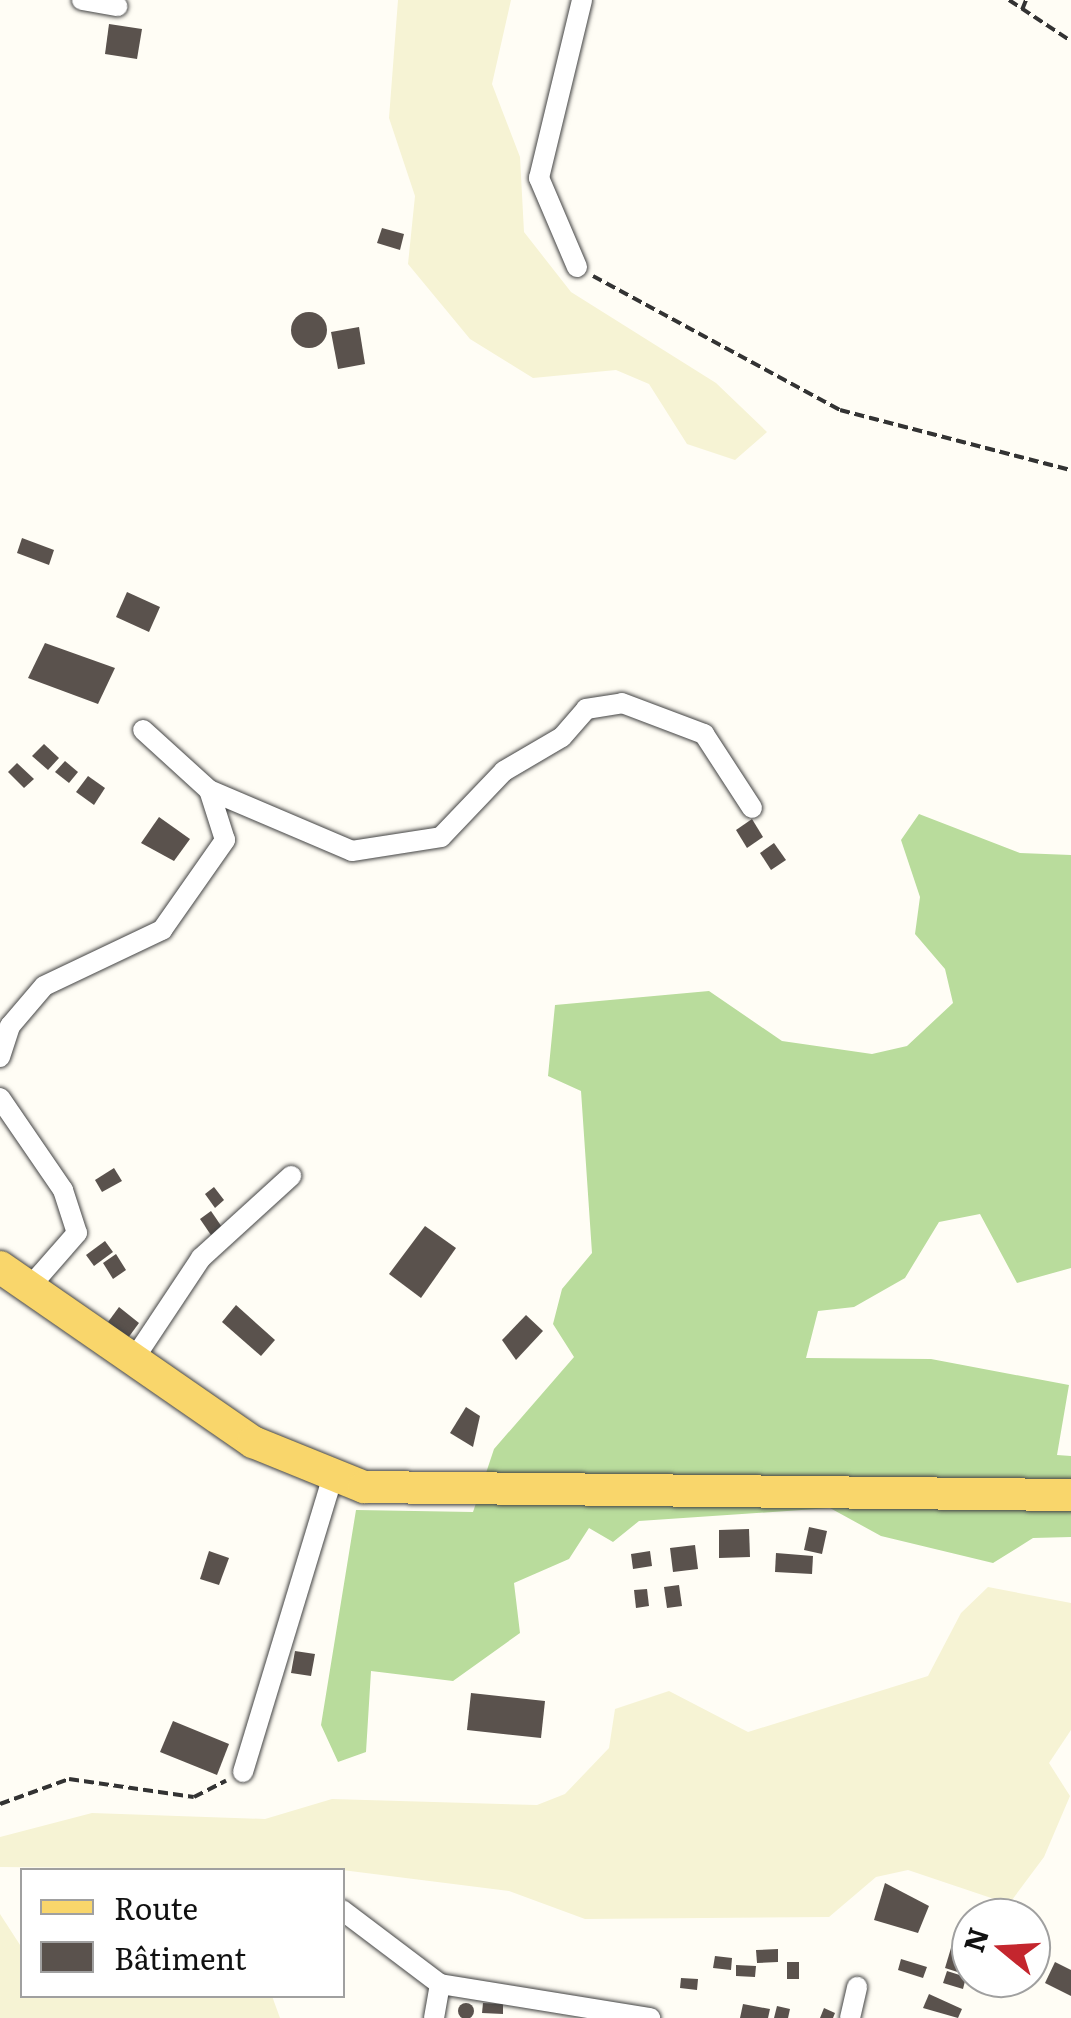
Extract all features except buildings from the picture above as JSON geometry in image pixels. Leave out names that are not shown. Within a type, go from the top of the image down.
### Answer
[{"type":"main road","points":[[0,1267],[132,1362],[253,1442],[332,1479],[415,1493],[1071,1495]]},
{"type":"street","points":[[82,0],[117,6]]},
{"type":"street","points":[[577,267],[539,178],[582,0]]},
{"type":"street","points":[[143,730],[209,790],[352,851],[441,837],[504,770],[562,737],[586,709],[622,703],[704,734],[752,808]]},
{"type":"street","points":[[0,1057],[10,1026],[44,986],[162,930],[225,840],[209,790]]},
{"type":"street","points":[[0,1098],[63,1190],[77,1234],[28,1288]]},
{"type":"street","points":[[132,1362],[201,1258],[291,1176]]},
{"type":"street","points":[[243,1772],[332,1479]]},
{"type":"street","points":[[345,1912],[440,1984],[650,2018]]},
{"type":"street","points":[[434,2018],[440,1984]]},
{"type":"street","points":[[850,2018],[858,1987]]},
{"type":"path","points":[[1009,0],[1071,41]]},
{"type":"path","points":[[1022,10],[1026,0]]},
{"type":"path","points":[[577,267],[840,410],[1071,470]]},
{"type":"path","points":[[0,1804],[69,1779],[194,1797],[243,1772]]},
{"type":"shaded area","points":[[398,0],[511,0],[492,84],[520,157],[524,232],[571,292],[716,383],[767,432],[735,460],[687,444],[649,384],[616,370],[533,378],[470,339],[408,264],[415,196],[389,118]]},
{"type":"shaded area","points":[[988,1587],[1071,1603],[1071,1730],[1049,1763],[1070,1796],[1044,1857],[1013,1898],[991,1898],[908,1870],[876,1877],[829,1917],[585,1919],[509,1891],[345,1868],[0,1867],[0,1837],[92,1813],[265,1819],[332,1799],[537,1805],[565,1794],[609,1748],[615,1709],[669,1691],[748,1732],[928,1676],[961,1613]]},
{"type":"shaded area","points":[[0,1914],[20,1945],[20,1998],[273,1998],[280,2018],[0,2018]]},
{"type":"green space","points":[[919,814],[1020,853],[1071,855],[1071,1268],[1017,1283],[980,1214],[939,1222],[905,1278],[854,1307],[818,1311],[806,1358],[931,1359],[1069,1385],[1057,1455],[1071,1456],[1071,1537],[1033,1538],[993,1563],[881,1536],[830,1508],[639,1521],[613,1542],[589,1528],[569,1559],[514,1583],[520,1633],[453,1681],[371,1671],[366,1752],[338,1762],[321,1725],[356,1510],[473,1512],[494,1449],[574,1357],[553,1324],[562,1289],[592,1253],[581,1091],[548,1076],[555,1005],[709,991],[782,1041],[872,1054],[907,1046],[953,1003],[945,969],[915,934],[920,897],[901,840]]}]
